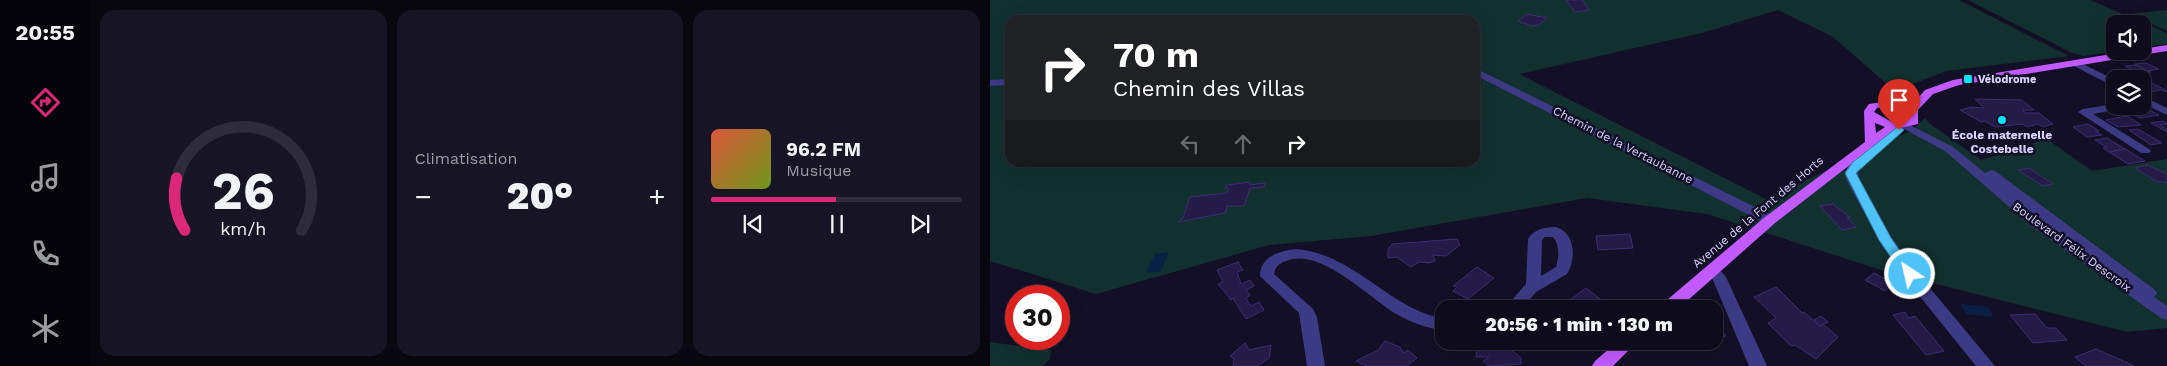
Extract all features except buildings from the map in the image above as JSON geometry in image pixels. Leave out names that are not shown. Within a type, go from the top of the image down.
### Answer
[{"type":"main road","name":"Avenue de la Font des Horts","points":[[1678,300],[1770,220],[1871,142],[1906,122],[1913,110],[1929,92],[1957,82],[2167,48]]},
{"type":"main road","name":"Avenue de la Font des Horts","points":[[1870,114],[1872,106],[1907,104],[1924,98]]},
{"type":"main road","points":[[1894,105],[1906,122]]},
{"type":"main road","points":[[1870,114],[1879,121],[1906,122]]},
{"type":"main road","points":[[1870,114],[1871,142]]},
{"type":"main road","points":[[1601,366],[1620,350]]},
{"type":"street","points":[[2075,63],[2106,79]]},
{"type":"street","name":"Chemin de la Vertaubanne","points":[[1480,74],[1770,220]]},
{"type":"street","points":[[990,83],[1005,82]]},
{"type":"street","points":[[2151,102],[2167,102]]},
{"type":"street","points":[[2151,104],[2167,112]]},
{"type":"street","points":[[2106,108],[2083,112],[2145,151]]},
{"type":"street","points":[[1906,122],[1852,169],[1853,181],[1886,240],[1910,274],[1986,366]]},
{"type":"street","name":"Boulevard Félix Descroix","points":[[1906,122],[2167,306]]},
{"type":"street","name":"Boulevard Félix Descroix","points":[[1906,122],[1949,149],[2035,222],[2110,277],[2167,314]]},
{"type":"street","points":[[1316,366],[1309,317],[1305,309],[1267,276],[1267,268],[1282,256],[1299,252],[1313,255],[1359,279],[1413,316],[1435,322]]},
{"type":"street","points":[[1712,271],[1720,276],[1758,366]]},
{"type":"street","points":[[1522,300],[1532,286]]},
{"type":"green space","points":[[990,0],[1959,0],[2069,56],[1946,71],[1895,91],[1833,37],[1778,10],[1702,33],[1519,74],[1766,199],[1912,130],[1925,118],[1930,124],[1981,160],[2047,139],[2092,171],[2167,159],[2167,328],[2127,332],[1881,270],[1707,214],[1587,198],[1371,236],[1269,245],[1096,294],[990,261]]},
{"type":"green space","points":[[1968,0],[2090,0],[2125,15],[2106,15],[2106,52],[2084,56],[2072,53]]},
{"type":"green space","points":[[2167,10],[2167,31],[2151,24],[2151,15],[2129,14]]},
{"type":"green space","points":[[2151,26],[2167,33],[2167,44],[2151,46]]},
{"type":"green space","points":[[990,342],[1005,344],[1005,350],[1051,350],[1050,359],[1043,366],[990,366]]},
{"type":"water","points":[[1169,252],[1161,271],[1146,273],[1155,254]]},
{"type":"water","points":[[1961,304],[1988,307],[1993,314],[1992,317],[1966,314]]},
{"type":"place","name":"Vélodrome","points":[[1968,79]]},
{"type":"place","name":"École maternelle Costebelle","points":[[2002,120]]},
{"type":"route","points":[[1899,130],[1857,164],[1851,173],[1853,181],[1886,240],[1910,274]]}]
